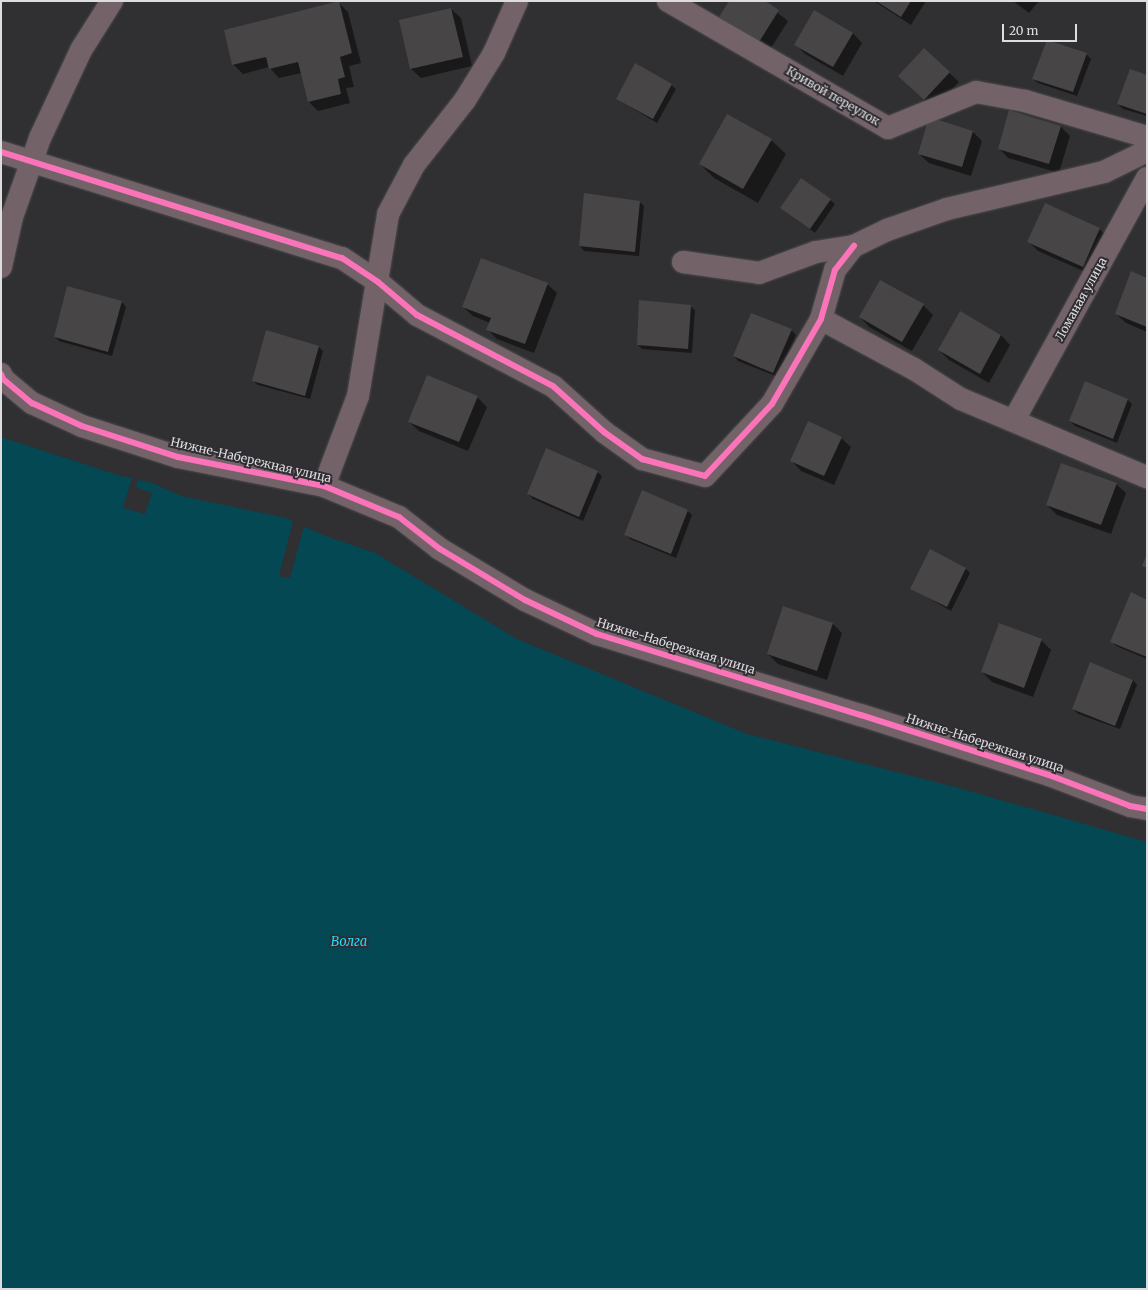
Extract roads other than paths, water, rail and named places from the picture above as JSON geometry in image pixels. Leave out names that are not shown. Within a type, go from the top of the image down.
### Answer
[{"type":"street","points":[[1,267],[12,217],[32,162],[81,50],[112,1]]},
{"type":"street","points":[[324,486],[358,396],[388,214],[414,165],[465,100],[494,53],[517,1]]},
{"type":"street","name":"Кривой переулок","points":[[668,1],[888,128],[976,92],[1025,101],[1147,137]]},
{"type":"street","points":[[683,262],[759,273],[816,252],[854,246],[887,230],[947,209],[1104,172],[1147,151]]},
{"type":"street","points":[[1,152],[342,258],[378,282],[417,315],[553,386],[604,432],[642,459],[705,476],[772,404],[821,319],[835,270],[854,246]]},
{"type":"street","name":"Ломаная улица","points":[[1014,420],[1147,178]]},
{"type":"street","points":[[821,319],[914,369],[961,399],[1147,477]]},
{"type":"street","name":"Нижне-Набережная улица","points":[[1,374],[3,379],[32,404],[82,426],[178,457],[324,486],[399,517],[440,549],[519,596],[597,634],[1049,774],[1130,806],[1147,809]]},
{"type":"water","name":"Волга","points":[[1,437],[118,475],[152,483],[181,496],[286,518],[323,535],[375,553],[517,639],[747,734],[959,788],[1147,842],[1147,1289],[1,1289]]}]
